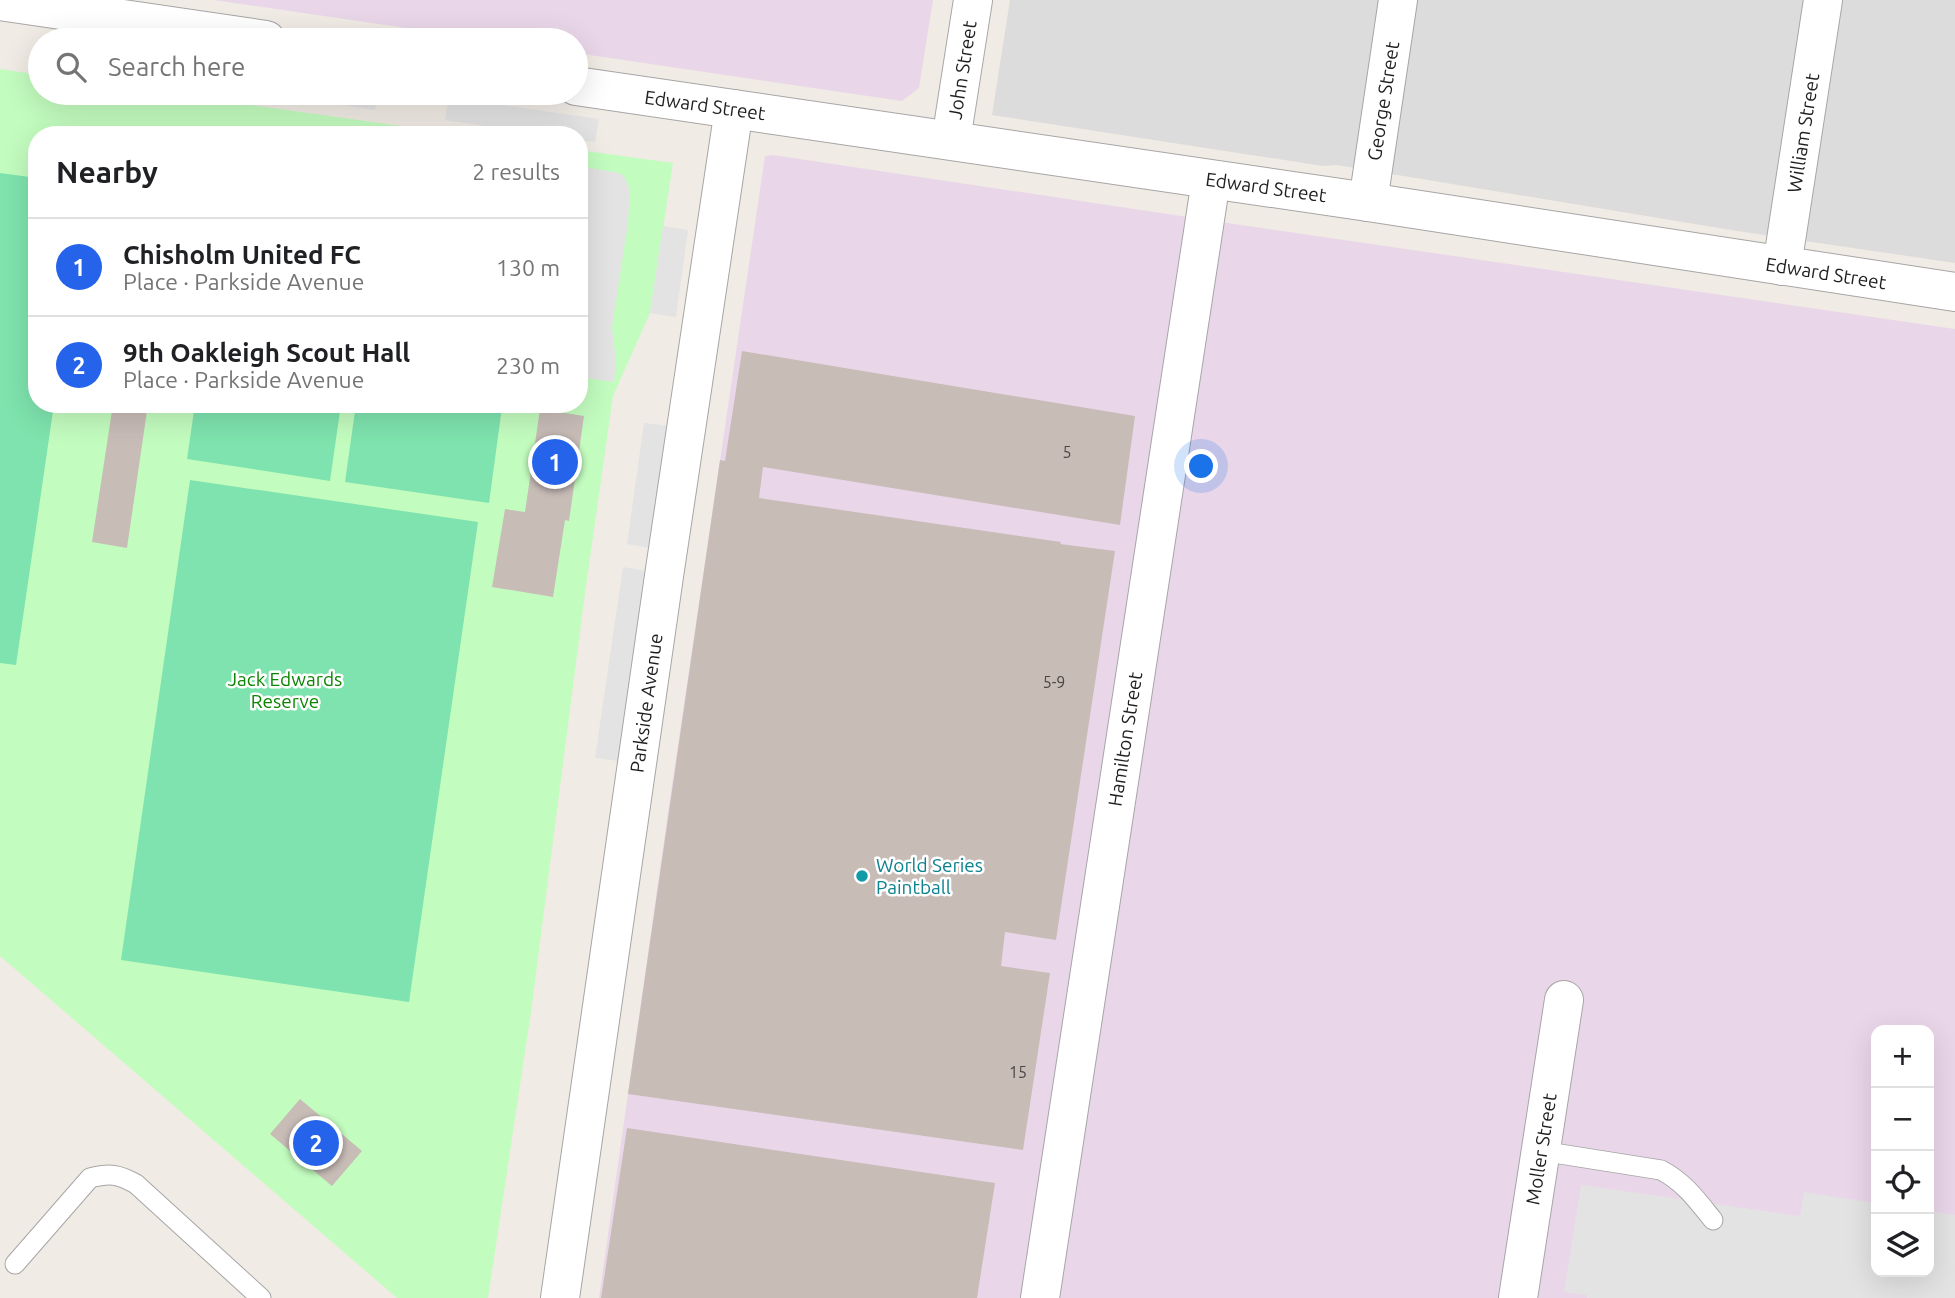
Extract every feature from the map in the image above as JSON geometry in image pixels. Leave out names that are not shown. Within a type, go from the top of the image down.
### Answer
[{"type":"street","name":"John Street","points":[[951,140],[973,0]]},
{"type":"street","name":"George Street","points":[[1368,202],[1398,0]]},
{"type":"street","name":"William Street","points":[[1782,266],[1823,0]]},
{"type":"street","points":[[0,1],[184,28]]},
{"type":"street","name":"Edward Street","points":[[588,88],[1368,202],[1955,292]]},
{"type":"street","name":"Parkside Avenue","points":[[560,1298],[734,109]]},
{"type":"street","name":"Hamilton Street","points":[[1040,1298],[1211,180]]},
{"type":"street","name":"Moller Street","points":[[1518,1298],[1564,1000]]},
{"type":"lane","points":[[1541,1152],[1661,1170],[1687,1188],[1713,1220]]},
{"type":"lane","points":[[15,1264],[90,1178],[107,1174],[123,1177],[136,1184],[261,1298]]},
{"type":"shaded area","points":[[214,0],[933,0],[919,88],[902,101],[588,55],[588,28],[406,28]]},
{"type":"shaded area","points":[[1010,0],[1955,0],[1955,263],[1737,231],[1337,165],[1323,166],[992,115]]},
{"type":"shaded area","points":[[340,105],[376,105],[375,110]]},
{"type":"shaded area","points":[[448,105],[504,105],[599,119],[595,142],[588,141],[588,126],[485,126],[445,120]]},
{"type":"shaded area","points":[[773,155],[1955,329],[1955,1298],[599,1298],[765,156]]},
{"type":"shaded area","points":[[588,168],[619,173],[624,176],[630,190],[628,223],[612,327],[616,361],[614,382],[588,378]]},
{"type":"shaded area","points":[[663,226],[688,230],[676,317],[650,313]]},
{"type":"shaded area","points":[[644,423],[668,426],[650,548],[627,544]]},
{"type":"shaded area","points":[[623,567],[646,571],[619,761],[595,758]]},
{"type":"shaded area","points":[[1581,1185],[1800,1216],[1804,1192],[1871,1202],[1871,1277],[1934,1277],[1934,1212],[1955,1215],[1955,1298],[1587,1298],[1587,1295],[1564,1292]]},
{"type":"green space","name":"Jack Edwards Reserve","points":[[0,69],[28,73],[28,105],[250,105],[401,126],[28,126],[28,413],[588,413],[588,151],[673,163],[650,313],[613,396],[531,1012],[488,1298],[397,1298],[0,956]]},
{"type":"green space","points":[[0,173],[28,177],[28,413],[53,413],[16,665],[0,663]]},
{"type":"green space","points":[[194,413],[340,413],[330,481],[187,459]]},
{"type":"green space","points":[[355,413],[501,413],[489,503],[345,482]]},
{"type":"green space","points":[[190,480],[478,522],[409,1002],[121,960]]},
{"type":"building","points":[[742,351],[1135,416],[1120,525],[763,467],[759,498],[1115,551],[1056,940],[1005,932],[1001,966],[1050,973],[1023,1150],[628,1094],[720,460],[725,461]]},
{"type":"building","points":[[112,413],[147,413],[127,548],[92,542]]},
{"type":"building","points":[[539,413],[584,416],[569,521],[565,520],[553,597],[492,587],[505,509],[525,512]]},
{"type":"building","points":[[300,1099],[362,1151],[332,1186],[270,1134]]},
{"type":"building","points":[[627,1128],[995,1183],[977,1298],[601,1298]]},
{"type":"place","name":"Chisholm United FC","points":[[555,462]]},
{"type":"place","name":"World Series Paintball","points":[[862,876]]},
{"type":"place","name":"9th Oakleigh Scout Hall","points":[[316,1143]]}]
